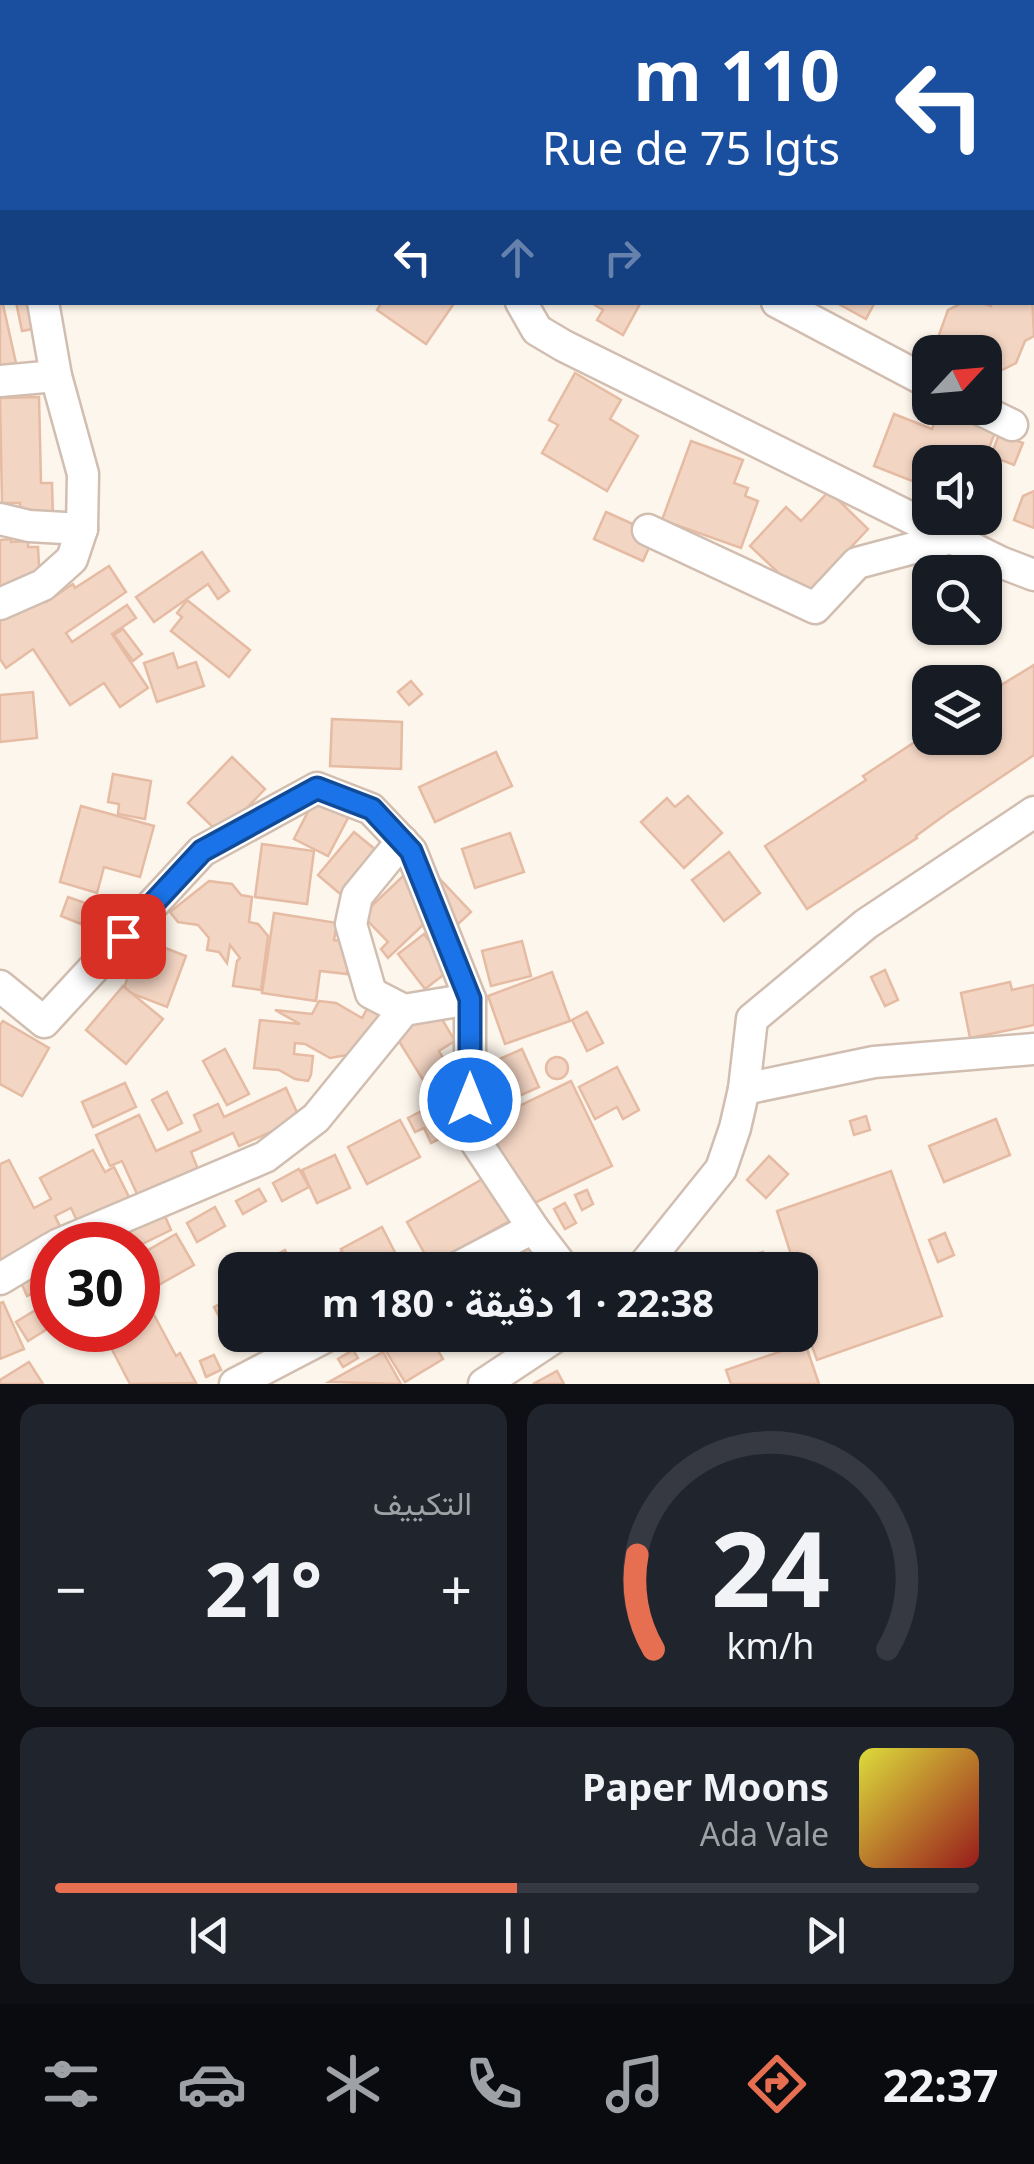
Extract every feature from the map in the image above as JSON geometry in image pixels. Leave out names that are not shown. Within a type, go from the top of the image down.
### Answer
[{"type":"street","points":[[0,604],[43,585],[72,559],[82,529],[82,474],[56,376],[44,305]]},
{"type":"street","points":[[523,305],[536,330],[564,346],[1034,576]]},
{"type":"street","points":[[784,305],[912,373]]},
{"type":"street","points":[[0,381],[56,376]]},
{"type":"street","points":[[1002,421],[1012,426]]},
{"type":"street","points":[[0,519],[29,526],[82,529]]},
{"type":"street","points":[[648,530],[815,608],[857,563],[951,538]]},
{"type":"street","points":[[0,986],[44,1022],[202,851],[317,788],[372,809],[411,851],[470,999],[470,1133],[551,1252]]},
{"type":"street","points":[[654,1252],[721,1169],[744,1090],[752,1019],[866,924],[1034,812]]},
{"type":"street","points":[[402,841],[357,896],[351,924],[371,993],[404,1010],[470,999]]},
{"type":"street","points":[[112,1222],[265,1158],[316,1118],[404,1010]]},
{"type":"street","points":[[744,1090],[874,1062],[1034,1049]]},
{"type":"street","points":[[488,1252],[534,1228]]},
{"type":"street","points":[[0,1278],[30,1261]]},
{"type":"street","points":[[234,1384],[295,1352]]},
{"type":"street","points":[[484,1384],[532,1352]]},
{"type":"building","points":[[0,305],[3,305],[16,363],[0,367]]},
{"type":"building","points":[[17,305],[40,305],[44,327],[22,331]]},
{"type":"building","points":[[380,305],[453,305],[426,344],[377,310]]},
{"type":"building","points":[[595,305],[639,305],[623,335],[597,320],[603,310]]},
{"type":"building","points":[[840,305],[873,305],[866,319]]},
{"type":"building","points":[[958,305],[1032,305],[1034,336],[1025,341],[1016,363],[1002,370],[1002,335],[939,335],[948,310]]},
{"type":"building","points":[[575,373],[621,400],[610,419],[638,436],[607,491],[542,453],[558,425],[549,420]]},
{"type":"building","points":[[39,397],[41,483],[52,483],[53,518],[20,519],[20,503],[2,503],[0,398]]},
{"type":"building","points":[[894,414],[912,421],[912,425],[932,429],[934,425],[998,425],[990,445],[912,445],[912,481],[874,466]]},
{"type":"building","points":[[999,434],[1023,443],[1014,465],[1002,460],[1002,445],[995,445]]},
{"type":"building","points":[[691,441],[743,460],[734,483],[748,488],[745,496],[758,501],[741,548],[662,520]]},
{"type":"building","points":[[829,491],[868,529],[804,597],[750,546],[786,507],[801,521]]},
{"type":"building","points":[[1034,491],[1034,528],[1014,520],[1023,496]]},
{"type":"building","points":[[606,512],[655,534],[643,561],[594,539]]},
{"type":"building","points":[[0,540],[38,547],[40,583],[4,585],[4,598],[0,598]]},
{"type":"building","points":[[202,552],[229,591],[218,599],[208,584],[154,622],[136,597]]},
{"type":"building","points":[[109,566],[126,592],[66,633],[72,642],[127,605],[136,618],[112,634],[148,688],[120,707],[104,683],[70,705],[33,649],[6,668],[0,659],[0,619],[40,592],[46,602]]},
{"type":"building","points":[[187,600],[250,650],[229,677],[171,631],[182,617],[177,613]]},
{"type":"building","points":[[123,629],[142,654],[133,661],[114,635]]},
{"type":"building","points":[[173,653],[178,668],[196,662],[204,686],[157,702],[144,663]]},
{"type":"building","points":[[1034,665],[1034,755],[917,838],[807,909],[765,846],[866,780],[863,776],[912,744],[912,755],[1002,755],[1002,685]]},
{"type":"building","points":[[411,681],[422,694],[409,705],[398,692]]},
{"type":"building","points":[[33,692],[37,738],[0,742],[0,695]]},
{"type":"building","points":[[332,719],[402,722],[401,769],[330,766]]},
{"type":"building","points":[[496,752],[512,786],[435,822],[419,787]]},
{"type":"building","points":[[232,757],[265,789],[221,835],[188,803]]},
{"type":"building","points":[[113,774],[151,781],[145,819],[118,814],[119,804],[108,802]]},
{"type":"building","points":[[688,796],[722,833],[684,868],[641,822],[667,798],[675,807]]},
{"type":"building","points":[[315,798],[349,816],[328,856],[294,839]]},
{"type":"building","points":[[81,806],[154,826],[140,877],[104,867],[97,893],[60,882]]},
{"type":"building","points":[[354,832],[382,855],[346,899],[318,875]]},
{"type":"building","points":[[510,833],[524,872],[475,888],[462,849]]},
{"type":"building","points":[[262,844],[314,851],[307,904],[255,897]]},
{"type":"building","points":[[729,852],[760,893],[724,921],[692,880]]},
{"type":"building","points":[[421,859],[471,912],[442,939],[426,922],[388,958],[381,949],[388,942],[362,915]]},
{"type":"building","points":[[209,881],[232,884],[241,895],[252,897],[249,922],[258,924],[268,936],[261,990],[233,986],[240,958],[230,945],[227,963],[219,952],[207,950],[209,938],[198,925],[178,922],[170,912]]},
{"type":"building","points":[[68,897],[88,904],[81,924],[61,916]]},
{"type":"building","points":[[274,913],[337,923],[334,940],[351,943],[347,974],[320,971],[316,1001],[262,993]]},
{"type":"building","points":[[424,934],[437,951],[467,957],[425,989],[398,954]]},
{"type":"building","points":[[142,939],[186,956],[167,1007],[123,990]]},
{"type":"building","points":[[522,941],[531,976],[491,986],[482,951]]},
{"type":"building","points":[[885,970],[898,1000],[885,1006],[871,977]]},
{"type":"building","points":[[552,972],[570,1021],[505,1044],[488,996]]},
{"type":"building","points":[[1010,982],[1012,990],[1034,985],[1034,1025],[970,1038],[961,993]]},
{"type":"building","points":[[123,986],[163,1019],[126,1064],[86,1030]]},
{"type":"building","points":[[319,1001],[336,1003],[362,1018],[368,1007],[385,1008],[371,1035],[352,1054],[330,1058],[305,1044],[295,1043],[294,1054],[313,1056],[308,1081],[279,1070],[254,1068],[260,1020],[300,1024],[275,1010],[312,1014]]},
{"type":"building","points":[[436,1009],[455,1041],[439,1051],[449,1068],[425,1083],[395,1035]]},
{"type":"building","points":[[587,1012],[603,1043],[587,1051],[572,1020]]},
{"type":"building","points":[[3,1021],[49,1048],[22,1096],[0,1084]]},
{"type":"building","points":[[225,1049],[249,1094],[227,1105],[203,1061]]},
{"type":"building","points":[[522,1049],[539,1087],[492,1108],[475,1070]]},
{"type":"building","points":[[557,1057],[565,1060],[565,1076],[557,1079],[549,1076],[546,1068],[549,1060]]},
{"type":"building","points":[[617,1067],[639,1110],[623,1119],[617,1107],[595,1119],[579,1087]]},
{"type":"building","points":[[571,1081],[612,1166],[526,1207],[486,1122]]},
{"type":"building","points":[[125,1083],[136,1107],[93,1127],[82,1102]]},
{"type":"building","points":[[286,1088],[300,1119],[239,1146],[233,1133],[191,1152],[198,1169],[138,1196],[122,1161],[110,1166],[96,1135],[139,1115],[156,1151],[201,1131],[194,1115],[218,1104],[224,1117]]},
{"type":"building","points":[[167,1092],[182,1123],[168,1130],[152,1100]]},
{"type":"building","points":[[437,1103],[452,1133],[431,1143],[424,1128],[415,1132],[408,1118]]},
{"type":"building","points":[[866,1116],[870,1130],[854,1135],[850,1121]]},
{"type":"building","points":[[996,1119],[1010,1155],[944,1182],[929,1146]]},
{"type":"building","points":[[400,1120],[420,1157],[367,1184],[348,1147]]},
{"type":"building","points":[[93,1150],[105,1172],[114,1167],[129,1197],[80,1222],[71,1208],[55,1216],[58,1222],[30,1222],[30,1251],[0,1266],[0,1164],[9,1160],[34,1208],[51,1199],[40,1178]]},
{"type":"building","points":[[335,1155],[350,1188],[317,1203],[302,1170]]},
{"type":"building","points":[[769,1156],[788,1174],[766,1198],[747,1180]]},
{"type":"building","points":[[299,1169],[309,1187],[282,1201],[273,1183]]},
{"type":"building","points":[[891,1171],[942,1316],[817,1360],[818,1252],[790,1252],[777,1211]]},
{"type":"building","points":[[495,1172],[520,1215],[454,1252],[424,1252],[407,1222]]},
{"type":"building","points":[[259,1189],[266,1201],[243,1214],[236,1201]]},
{"type":"building","points":[[587,1190],[593,1204],[582,1210],[575,1195]]},
{"type":"building","points":[[565,1203],[576,1223],[565,1229],[554,1209]]},
{"type":"building","points":[[161,1207],[171,1230],[160,1235],[160,1222],[129,1222]]},
{"type":"building","points":[[215,1207],[225,1226],[197,1242],[187,1223]]},
{"type":"building","points":[[382,1227],[395,1252],[343,1252],[341,1249]]},
{"type":"building","points":[[945,1233],[954,1255],[938,1262],[929,1240]]},
{"type":"building","points":[[176,1234],[194,1265],[160,1284],[160,1243]]},
{"type":"building","points":[[536,1241],[542,1252],[516,1252]]},
{"type":"building","points":[[30,1267],[30,1295],[27,1296],[17,1273]]},
{"type":"building","points":[[3,1302],[24,1349],[0,1359],[0,1303]]},
{"type":"building","points":[[30,1313],[30,1340],[28,1341],[16,1322]]},
{"type":"building","points":[[160,1326],[196,1383],[130,1384],[113,1352],[160,1352]]},
{"type":"building","points":[[350,1352],[358,1358],[343,1367],[338,1359]]},
{"type":"building","points":[[383,1352],[401,1384],[329,1382]]},
{"type":"building","points":[[386,1352],[439,1352],[443,1359],[405,1382]]},
{"type":"building","points":[[779,1352],[808,1352],[819,1384],[731,1384],[726,1370]]},
{"type":"building","points":[[214,1355],[221,1370],[206,1377],[200,1361]]},
{"type":"building","points":[[29,1362],[43,1384],[0,1384],[0,1380]]},
{"type":"building","points":[[557,1371],[564,1384],[533,1384]]},
{"type":"route","points":[[123,936],[202,851],[317,788],[372,809],[411,851],[470,999],[470,1100]]}]
